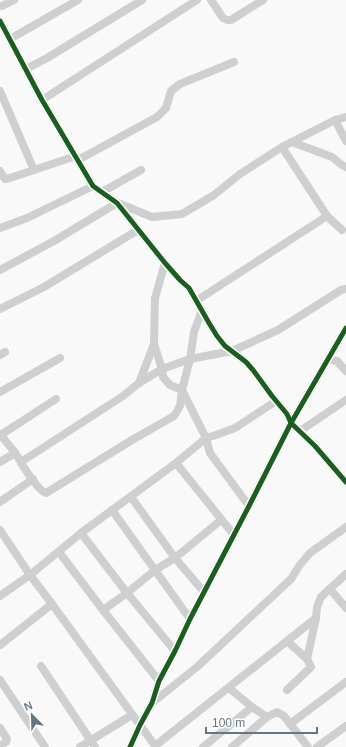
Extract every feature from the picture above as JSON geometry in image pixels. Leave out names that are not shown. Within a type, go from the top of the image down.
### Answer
[{"type":"street","points":[[2,6],[14,0]]},
{"type":"street","points":[[10,39],[78,0]]},
{"type":"street","points":[[26,69],[47,58],[142,0]]},
{"type":"street","points":[[42,100],[197,0]]},
{"type":"street","points":[[212,0],[223,18],[227,20],[231,20],[264,0]]},
{"type":"street","points":[[0,21],[42,100],[93,186],[117,203],[152,217],[182,214],[214,195],[240,174],[292,142],[335,120],[346,117]]},
{"type":"street","points":[[0,171],[5,179],[77,158],[157,117],[166,108],[171,91],[180,84],[234,62]]},
{"type":"street","points":[[0,91],[34,170]]},
{"type":"street","points":[[335,120],[346,141]]},
{"type":"street","points":[[292,142],[332,157],[346,167]]},
{"type":"street","points":[[282,148],[327,216],[342,230]]},
{"type":"street","points":[[102,192],[141,170]]},
{"type":"street","points":[[0,228],[27,218],[93,186]]},
{"type":"street","points":[[117,203],[165,263],[188,288],[217,336],[225,346],[246,362],[287,414],[291,423],[315,446],[346,482]]},
{"type":"street","points":[[0,270],[54,241],[117,203]]},
{"type":"street","points":[[196,301],[327,216]]},
{"type":"street","points":[[0,309],[44,287],[138,230]]},
{"type":"street","points":[[165,263],[155,298],[154,344],[163,377],[170,385],[182,390],[206,438],[210,453],[249,506]]},
{"type":"street","points":[[21,462],[162,369],[190,359],[232,351],[278,330],[346,288]]},
{"type":"street","points":[[56,399],[0,435],[15,453],[42,492],[46,493],[174,416],[180,406],[194,332],[202,310]]},
{"type":"street","points":[[130,747],[152,703],[159,681],[190,618],[291,423],[346,328]]},
{"type":"street","points":[[139,383],[154,344]]},
{"type":"street","points":[[0,392],[60,358]]},
{"type":"street","points":[[328,359],[337,361],[346,371]]},
{"type":"street","points":[[300,431],[346,400]]},
{"type":"street","points":[[0,596],[30,575],[81,533],[176,463],[206,438],[235,428],[276,401]]},
{"type":"street","points":[[0,462],[15,453]]},
{"type":"street","points":[[176,463],[234,535]]},
{"type":"street","points":[[0,502],[32,479]]},
{"type":"street","points":[[131,497],[175,558],[204,592]]},
{"type":"street","points":[[112,510],[190,618]]},
{"type":"street","points":[[103,610],[155,570],[175,558],[221,520]]},
{"type":"street","points":[[152,703],[197,666],[286,584],[310,554],[346,527]]},
{"type":"street","points":[[0,530],[30,575],[156,746],[316,618]]},
{"type":"street","points":[[81,533],[127,593],[175,651]]},
{"type":"street","points":[[59,552],[159,681]]},
{"type":"street","points":[[307,659],[317,607],[321,597],[346,574]]},
{"type":"street","points":[[330,589],[346,608]]},
{"type":"street","points":[[0,645],[52,604]]},
{"type":"street","points":[[286,690],[311,668],[307,659],[287,641]]},
{"type":"street","points":[[41,666],[92,744]]},
{"type":"street","points":[[0,680],[45,747]]},
{"type":"street","points":[[290,724],[346,682]]},
{"type":"street","points":[[228,688],[267,717]]},
{"type":"street","points":[[203,747],[252,707]]},
{"type":"street","points":[[232,747],[267,717],[277,712],[284,716],[308,747]]},
{"type":"street","points":[[80,747],[92,744],[132,715]]},
{"type":"street","points":[[317,747],[346,726]]},
{"type":"street","points":[[0,728],[7,739],[6,742],[0,746]]},
{"type":"cycle path","points":[[0,21],[42,100],[93,186],[117,203],[165,263],[189,288],[217,336],[225,346],[246,362],[287,414],[291,423],[315,446],[346,482]]},
{"type":"cycle path","points":[[130,747],[152,703],[159,681],[291,423],[346,328]]}]
